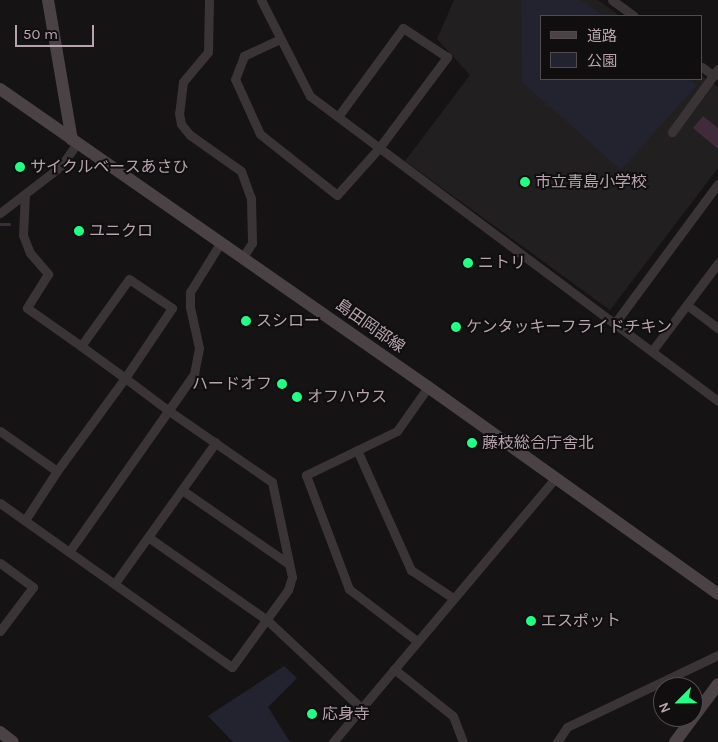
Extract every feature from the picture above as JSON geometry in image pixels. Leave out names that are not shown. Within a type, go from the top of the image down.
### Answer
[{"type":"main road","points":[[48,0],[75,142]]},
{"type":"main road","name":"島田岡部線","points":[[0,89],[556,477],[718,594]]},
{"type":"main road","points":[[675,742],[718,684]]},
{"type":"main road","points":[[0,732],[13,742]]},
{"type":"street","points":[[208,0],[208,52],[183,82],[179,113],[182,124],[190,135],[241,171],[251,198],[252,243],[242,257]]},
{"type":"street","points":[[261,0],[310,96],[339,115],[379,148],[718,401]]},
{"type":"street","points":[[612,0],[633,15]]},
{"type":"street","points":[[280,39],[244,56],[235,79],[260,134],[337,195],[379,148],[446,57],[403,28],[339,115]]},
{"type":"street","points":[[672,132],[716,73],[703,67]]},
{"type":"street","points":[[0,213],[61,166],[75,142]]},
{"type":"street","points":[[615,323],[718,184]]},
{"type":"street","points":[[0,503],[232,667],[288,590],[292,577],[272,482],[27,308],[48,274],[30,253],[23,235],[25,194]]},
{"type":"street","points":[[69,552],[170,411],[199,361],[190,292],[221,242]]},
{"type":"street","points":[[652,351],[718,263]]},
{"type":"street","points":[[25,520],[57,471],[125,378],[172,308],[129,279],[81,346]]},
{"type":"street","points":[[687,305],[718,328]]},
{"type":"street","points":[[417,641],[349,589],[306,475],[397,431],[428,387]]},
{"type":"street","points":[[0,431],[57,471]]},
{"type":"street","points":[[115,583],[216,442]]},
{"type":"street","points":[[357,450],[411,570],[453,598]]},
{"type":"street","points":[[333,742],[556,477]]},
{"type":"street","points":[[182,490],[289,564]]},
{"type":"street","points":[[148,537],[267,620],[361,708]]},
{"type":"street","points":[[0,563],[33,587],[0,631]]},
{"type":"street","points":[[557,742],[567,727],[718,655]]},
{"type":"street","points":[[394,669],[453,716],[463,742]]},
{"type":"shaded area","points":[[454,0],[598,0],[619,15],[540,15],[540,80],[703,80],[703,77],[718,87],[718,168],[610,310],[405,161],[470,75],[437,39]]},
{"type":"shaded area","points":[[703,116],[718,128],[718,149],[693,128]]},
{"type":"green space","points":[[521,0],[581,0],[603,15],[540,15],[540,80],[690,80],[697,85],[621,170],[522,82]]},
{"type":"green space","points":[[284,666],[297,678],[268,707],[290,742],[233,742],[208,716]]},
{"type":"waterway","points":[[0,224],[9,224]]},
{"type":"place","name":"サイクルベースあさひ","points":[[20,167]]},
{"type":"place","name":"市立青島小学校","points":[[525,182]]},
{"type":"place","name":"ユニクロ","points":[[79,231]]},
{"type":"place","name":"ニトリ","points":[[468,263]]},
{"type":"place","name":"スシロー","points":[[246,321]]},
{"type":"place","name":"ケンタッキーフライドチキン","points":[[456,327]]},
{"type":"place","name":"ハードオフ","points":[[282,384]]},
{"type":"place","name":"オフハウス","points":[[297,397]]},
{"type":"place","name":"藤枝総合庁舎北","points":[[472,443]]},
{"type":"place","name":"エスポット","points":[[531,621]]},
{"type":"place","name":"応身寺","points":[[312,714]]}]
